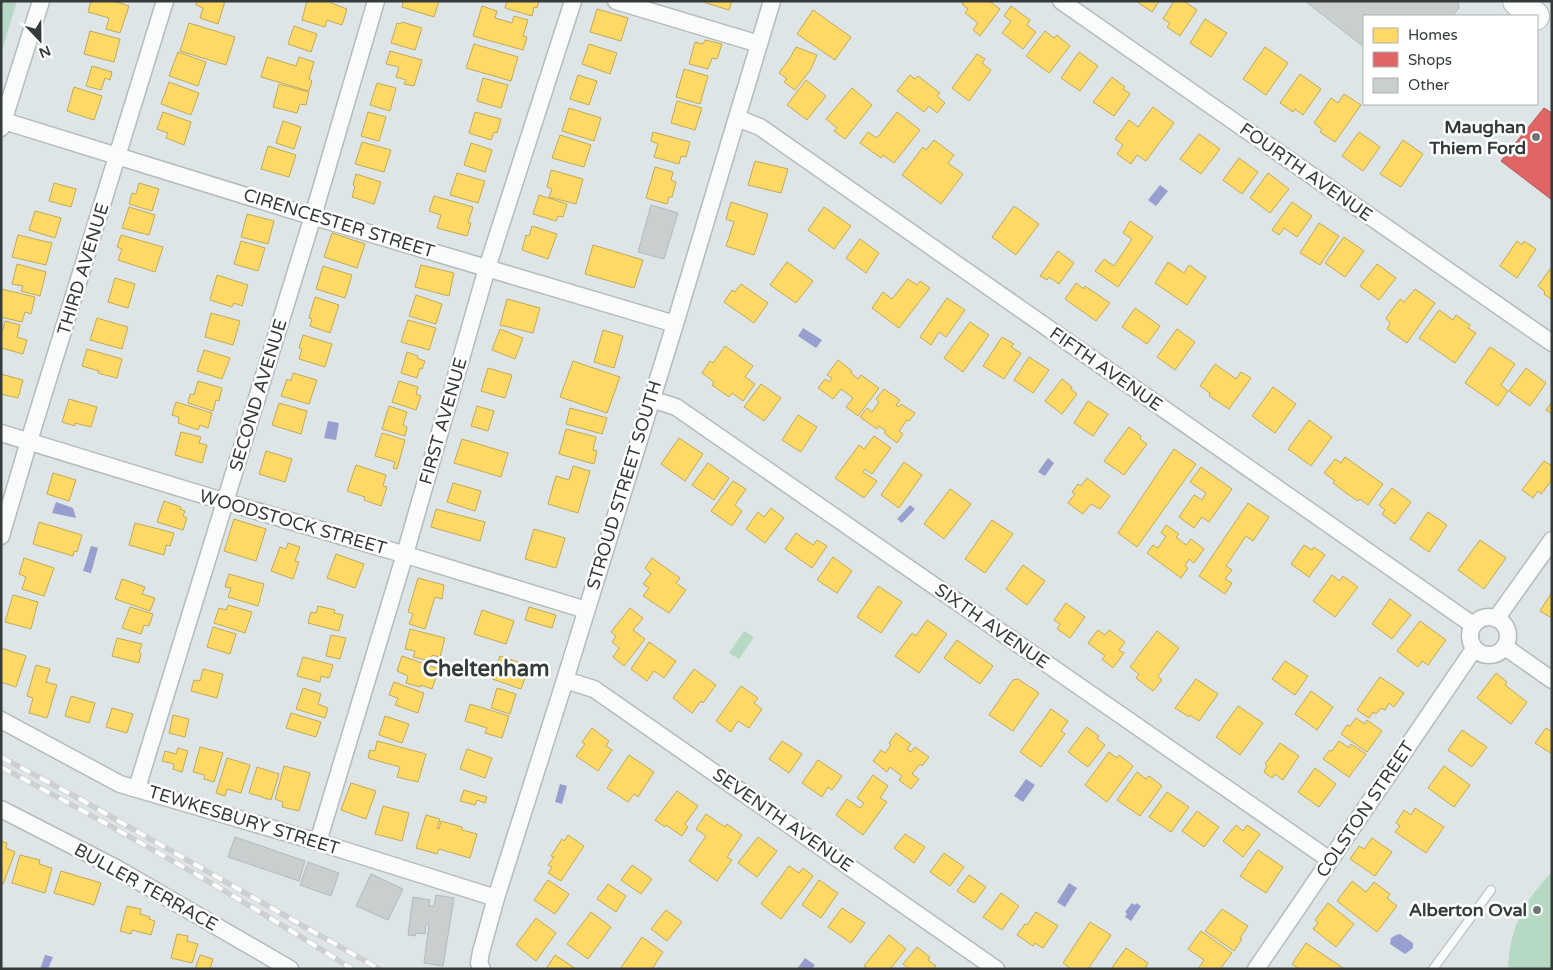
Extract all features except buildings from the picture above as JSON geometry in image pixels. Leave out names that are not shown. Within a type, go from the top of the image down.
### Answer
[{"type":"highway","points":[[1517,1],[1534,15]]},
{"type":"highway","points":[[1538,19],[1552,31]]},
{"type":"street","points":[[2,125],[41,1]]},
{"type":"street","name":"THIRD AVENUE","points":[[1,536],[165,1]]},
{"type":"street","name":"SECOND AVENUE","points":[[137,788],[313,216],[376,1]]},
{"type":"street","name":"FIRST AVENUE","points":[[318,842],[405,554],[487,268],[573,1]]},
{"type":"street","points":[[616,1],[759,44]]},
{"type":"street","name":"STROUD STREET SOUTH","points":[[482,969],[480,962],[481,952],[496,898],[675,324],[772,1]]},
{"type":"street","name":"FOURTH AVENUE","points":[[1061,1],[1552,343]]},
{"type":"street","name":"FIFTH AVENUE","points":[[736,118],[760,127],[1473,626]]},
{"type":"street","name":"CIRENCESTER STREET","points":[[2,125],[118,155],[313,216],[675,324]]},
{"type":"street","name":"SIXTH AVENUE","points":[[651,399],[676,407],[1330,860]]},
{"type":"street","name":"WOODSTOCK STREET","points":[[1,433],[586,610]]},
{"type":"street","points":[[1496,619],[1552,540]]},
{"type":"street","points":[[1490,617],[1502,622],[1508,634],[1505,647],[1494,655],[1481,654],[1474,649],[1470,637],[1473,626],[1484,618],[1490,617]]},
{"type":"street","points":[[1505,647],[1552,680]]},
{"type":"street","name":"COLSTON STREET","points":[[1256,969],[1474,649]]},
{"type":"street","name":"SEVENTH AVENUE","points":[[565,680],[594,689],[996,969]]},
{"type":"street","name":"TEWKESBURY STREET","points":[[1,720],[120,784],[318,842],[496,898]]},
{"type":"street","name":"BULLER TERRACE","points":[[1,809],[116,868],[290,969]]},
{"type":"lane","points":[[1433,969],[1491,890]]},
{"type":"green space","points":[[1,1],[17,1],[1,54]]},
{"type":"green space","points":[[744,631],[754,637],[739,659],[729,653]]},
{"type":"green space","name":"Alberton Oval","points":[[1552,873],[1552,969],[1508,969],[1510,947],[1520,916],[1531,897]]},
{"type":"water","points":[[1160,185],[1168,191],[1156,206],[1148,200]]},
{"type":"water","points":[[803,328],[822,340],[816,348],[798,336]]},
{"type":"water","points":[[328,421],[339,423],[336,440],[324,438]]},
{"type":"water","points":[[1048,458],[1054,463],[1045,476],[1038,472]]},
{"type":"water","points":[[56,502],[73,508],[76,518],[52,513]]},
{"type":"water","points":[[910,505],[915,509],[902,523],[897,519]]},
{"type":"water","points":[[91,546],[98,548],[91,573],[83,571]]},
{"type":"water","points":[[1026,779],[1035,785],[1023,802],[1014,796]]},
{"type":"water","points":[[560,784],[567,786],[562,804],[555,802]]},
{"type":"water","points":[[1069,883],[1077,888],[1065,907],[1057,902]]},
{"type":"water","points":[[1132,903],[1141,906],[1131,921],[1125,917],[1127,914],[1125,912]]},
{"type":"water","points":[[1400,934],[1413,943],[1413,948],[1405,954],[1390,944],[1391,938]]},
{"type":"water","points":[[45,955],[53,957],[48,969],[40,969]]},
{"type":"water","points":[[805,958],[815,965],[812,969],[797,969]]},
{"type":"railway","points":[[1,757],[80,799],[379,969]]},
{"type":"railway","points":[[1,767],[178,864],[352,969]]},
{"type":"place","name":"Maughan Thiem Ford","points":[[1536,137]]},
{"type":"place","name":"Alberton Oval","points":[[1537,910]]},
{"type":"district","name":"Cheltenham","points":[[486,668]]}]
